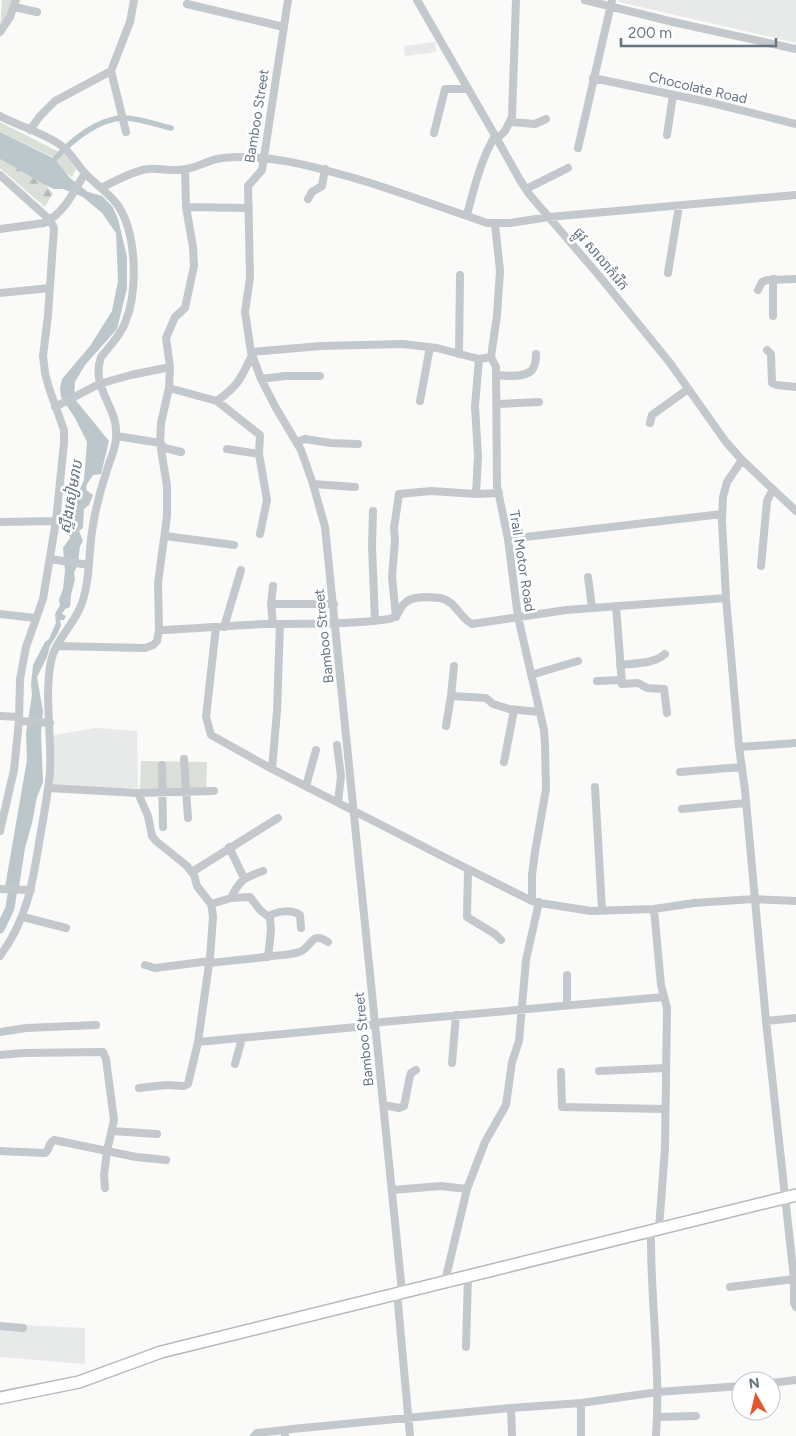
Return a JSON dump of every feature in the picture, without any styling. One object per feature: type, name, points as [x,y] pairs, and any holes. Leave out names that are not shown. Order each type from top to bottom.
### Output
[{"type":"highway","points":[[0,1398],[79,1382],[161,1352],[791,1196]]},
{"type":"street","points":[[125,129],[111,72],[130,22],[134,0]]},
{"type":"street","name":"Bamboo Street","points":[[288,0],[261,173],[248,186],[250,277],[245,312],[252,353],[261,379],[297,442],[313,484],[325,527],[392,1190],[410,1436]]},
{"type":"street","name":"ផ្លូវ សាលាកំរើក","points":[[417,0],[526,189],[670,363],[726,442],[742,460],[796,511]]},
{"type":"street","points":[[467,215],[473,191],[486,155],[496,137],[505,131],[511,122],[513,112],[516,0]]},
{"type":"street","points":[[585,0],[611,3],[673,22],[796,49]]},
{"type":"street","points":[[578,148],[611,3]]},
{"type":"street","points":[[0,32],[6,24],[15,4],[37,12]]},
{"type":"street","points":[[188,4],[284,27]]},
{"type":"street","points":[[30,130],[40,116],[55,101],[111,72]]},
{"type":"street","name":"Chocolate Road","points":[[593,78],[796,124]]},
{"type":"street","points":[[434,133],[444,91],[449,88],[468,89]]},
{"type":"street","points":[[667,135],[674,95]]},
{"type":"street","points":[[0,116],[51,139],[65,149],[85,174],[103,187],[116,202],[130,236],[134,280],[132,300],[124,324],[101,357],[98,369],[99,384],[116,422],[116,436],[92,526],[86,564],[86,585],[80,608],[57,646],[51,662],[48,723],[51,754],[48,788],[23,917],[0,956]]},
{"type":"street","points":[[511,122],[535,124],[546,119]]},
{"type":"street","points":[[103,187],[148,169],[185,170],[217,159],[264,159],[304,164],[389,188],[487,223],[495,224],[549,217],[796,195]]},
{"type":"street","points":[[526,189],[568,168]]},
{"type":"street","points":[[57,646],[148,647],[153,646],[157,641],[159,630],[158,583],[167,516],[166,486],[160,443],[161,423],[169,388],[170,367],[166,338],[176,316],[186,308],[194,266],[193,247],[186,207],[185,170]]},
{"type":"street","points":[[308,199],[312,192],[322,186],[325,170]]},
{"type":"street","points":[[0,229],[44,223],[50,220],[70,197],[85,174]]},
{"type":"street","points":[[0,175],[50,220],[54,228],[43,356],[45,373],[58,405],[64,430],[54,560],[26,647],[20,679],[21,720],[14,770],[0,829]]},
{"type":"street","points":[[668,273],[679,206]]},
{"type":"street","points":[[186,207],[248,208]]},
{"type":"street","name":"Trail Motor Road","points":[[445,1281],[467,1189],[485,1142],[506,1106],[512,1062],[519,1041],[526,960],[535,902],[532,875],[547,775],[545,738],[518,617],[508,540],[499,493],[496,452],[496,364],[491,357],[500,271],[495,224]]},
{"type":"street","points":[[459,354],[460,275]]},
{"type":"street","points":[[758,290],[762,282],[773,279],[796,279]]},
{"type":"street","points":[[773,279],[773,316]]},
{"type":"street","points":[[0,293],[50,288]]},
{"type":"street","points":[[217,401],[240,382],[252,353],[320,346],[403,344],[430,347],[478,359],[491,357]]},
{"type":"street","points":[[420,401],[430,347]]},
{"type":"street","points":[[767,350],[771,354],[772,383],[796,387]]},
{"type":"street","points":[[496,375],[518,375],[529,372],[534,366],[536,354]]},
{"type":"street","points":[[476,494],[478,456],[474,406],[478,359]]},
{"type":"street","points":[[58,405],[99,384],[170,367]]},
{"type":"street","points":[[261,379],[285,376],[320,376]]},
{"type":"street","points":[[169,388],[217,401],[260,435],[259,454],[267,500],[260,534]]},
{"type":"street","points":[[650,424],[652,415],[688,389]]},
{"type":"street","points":[[497,404],[539,402]]},
{"type":"street","points":[[116,436],[160,443],[165,448],[181,452]]},
{"type":"street","points":[[297,442],[305,439],[331,443],[358,444]]},
{"type":"street","points":[[226,448],[259,454]]},
{"type":"street","points":[[742,460],[724,488],[722,514],[726,598],[766,1021],[791,1196],[794,1303],[796,1307]]},
{"type":"street","points":[[313,484],[355,487]]},
{"type":"street","points":[[761,566],[767,501],[773,489]]},
{"type":"street","points":[[396,617],[392,577],[394,528],[398,494],[431,490],[476,494],[499,493]]},
{"type":"street","points":[[373,511],[372,546],[375,621]]},
{"type":"street","points":[[508,540],[722,514]]},
{"type":"street","points":[[0,522],[56,521]]},
{"type":"street","points":[[165,536],[234,544]]},
{"type":"street","points":[[54,560],[86,564]]},
{"type":"street","points":[[241,570],[220,627],[206,717],[212,735],[306,786],[535,902],[592,911],[654,909],[694,903],[754,899],[796,901]]},
{"type":"street","points":[[588,577],[592,607]]},
{"type":"street","points":[[272,768],[277,711],[276,624],[271,604],[273,586]]},
{"type":"street","points":[[159,630],[375,621],[396,617],[404,603],[418,598],[442,598],[452,603],[464,618],[472,624],[592,607],[726,598]]},
{"type":"street","points":[[271,604],[334,604]]},
{"type":"street","points":[[616,606],[623,684],[638,683],[646,688],[664,689],[667,713]]},
{"type":"street","points":[[0,614],[35,618]]},
{"type":"street","points":[[620,665],[647,662],[666,654]]},
{"type":"street","points":[[530,675],[578,661]]},
{"type":"street","points":[[446,726],[454,666]]},
{"type":"street","points":[[598,681],[622,680]]},
{"type":"street","points":[[451,696],[486,698],[493,704],[514,710],[539,712]]},
{"type":"street","points":[[504,762],[514,710]]},
{"type":"street","points":[[0,716],[48,723]]},
{"type":"street","points":[[739,747],[796,743]]},
{"type":"street","points":[[337,745],[341,776],[338,802]]},
{"type":"street","points":[[306,786],[316,750]]},
{"type":"street","points":[[184,759],[188,818]]},
{"type":"street","points":[[162,765],[163,826]]},
{"type":"street","points":[[680,772],[742,766]]},
{"type":"street","points":[[48,788],[138,793],[214,791]]},
{"type":"street","points":[[594,788],[602,910]]},
{"type":"street","points":[[138,793],[148,816],[152,836],[179,858],[192,872],[197,886],[211,904],[214,917],[198,1042],[188,1084],[184,1086],[166,1085],[139,1088]]},
{"type":"street","points":[[682,809],[746,803]]},
{"type":"street","points":[[192,872],[278,818]]},
{"type":"street","points":[[229,847],[244,878]]},
{"type":"street","points":[[468,869],[467,918],[495,934],[501,940]]},
{"type":"street","points":[[231,898],[237,883],[244,878],[263,871]]},
{"type":"street","points":[[0,889],[29,890]]},
{"type":"street","points":[[211,904],[231,898],[250,897],[260,910],[269,916],[271,931],[268,956]]},
{"type":"street","points":[[654,909],[662,985],[667,1008],[665,1148],[651,1261],[658,1392],[656,1436]]},
{"type":"street","points":[[269,916],[277,912],[297,912],[300,915],[300,928]]},
{"type":"street","points":[[23,917],[66,928]]},
{"type":"street","points":[[145,965],[155,968],[301,952],[318,938],[321,937],[328,942]]},
{"type":"street","points":[[567,975],[567,1005]]},
{"type":"street","points":[[198,1042],[367,1026],[382,1022],[664,997]]},
{"type":"street","points":[[452,1063],[456,1015]]},
{"type":"street","points":[[766,1021],[796,1018]]},
{"type":"street","points":[[0,1032],[26,1028],[96,1025]]},
{"type":"street","points":[[235,1064],[242,1038]]},
{"type":"street","points":[[0,1056],[23,1053],[103,1052],[106,1059],[114,1114],[104,1175],[105,1188]]},
{"type":"street","points":[[600,1071],[666,1068]]},
{"type":"street","points":[[384,1105],[399,1108],[404,1106],[409,1079],[416,1070]]},
{"type":"street","points":[[561,1072],[562,1107],[665,1109]]},
{"type":"street","points":[[112,1131],[157,1134]]},
{"type":"street","points":[[0,1151],[45,1153],[50,1143],[54,1140],[136,1158],[166,1160]]},
{"type":"street","points":[[392,1190],[442,1186],[467,1189]]},
{"type":"street","points":[[466,1347],[468,1276]]},
{"type":"street","points":[[730,1287],[794,1278]]},
{"type":"street","points":[[0,1326],[23,1328]]},
{"type":"street","points":[[781,1382],[796,1380]]},
{"type":"street","points":[[254,1436],[257,1433],[285,1433],[317,1426],[581,1403],[658,1392],[731,1387]]},
{"type":"street","points":[[581,1403],[581,1436]]},
{"type":"street","points":[[511,1408],[512,1436]]},
{"type":"street","points":[[657,1417],[696,1416]]},
{"type":"street","points":[[317,1426],[318,1436]]},
{"type":"shaded area","points":[[619,0],[796,0],[796,43],[619,2]]},
{"type":"shaded area","points":[[435,42],[436,52],[405,56],[404,46]]},
{"type":"shaded area","name":"ស្ទឹងសៀមរាប","points":[[0,132],[55,159],[70,178],[88,192],[102,196],[112,206],[118,219],[127,257],[127,288],[117,329],[85,365],[75,382],[74,398],[109,441],[101,474],[93,475],[87,484],[86,490],[93,495],[89,505],[84,509],[83,528],[79,531],[83,541],[80,546],[78,563],[74,573],[75,579],[70,607],[65,609],[62,614],[66,616],[64,620],[60,620],[61,625],[58,633],[50,646],[37,677],[43,711],[41,733],[43,782],[37,797],[25,848],[19,887],[5,887],[27,760],[26,733],[32,695],[33,665],[45,642],[49,639],[56,623],[55,614],[60,605],[59,600],[63,589],[65,571],[63,548],[70,538],[69,528],[74,517],[77,495],[84,480],[87,442],[75,418],[61,397],[60,388],[62,379],[90,346],[112,311],[118,281],[116,233],[102,213],[83,197],[63,189],[54,189],[45,185],[0,159]]},
{"type":"shaded area","points":[[96,728],[137,731],[138,788],[50,788],[50,736]]},
{"type":"shaded area","points":[[0,1324],[85,1328],[85,1364],[0,1357]]},
{"type":"green space","points":[[2,0],[13,0],[5,22],[0,29]]},
{"type":"green space","points":[[0,122],[67,156],[76,169],[72,177],[65,172],[55,158],[0,132]]},
{"type":"green space","points":[[0,159],[45,185],[53,193],[45,207],[0,168]]},
{"type":"green space","points":[[141,761],[207,762],[206,794],[140,794]]},
{"type":"waterway","points":[[55,159],[86,131],[115,119],[136,119],[171,128]]},
{"type":"waterway","name":"ស្ទឹងសៀមរាប","points":[[0,929],[10,908],[14,882]]}]
